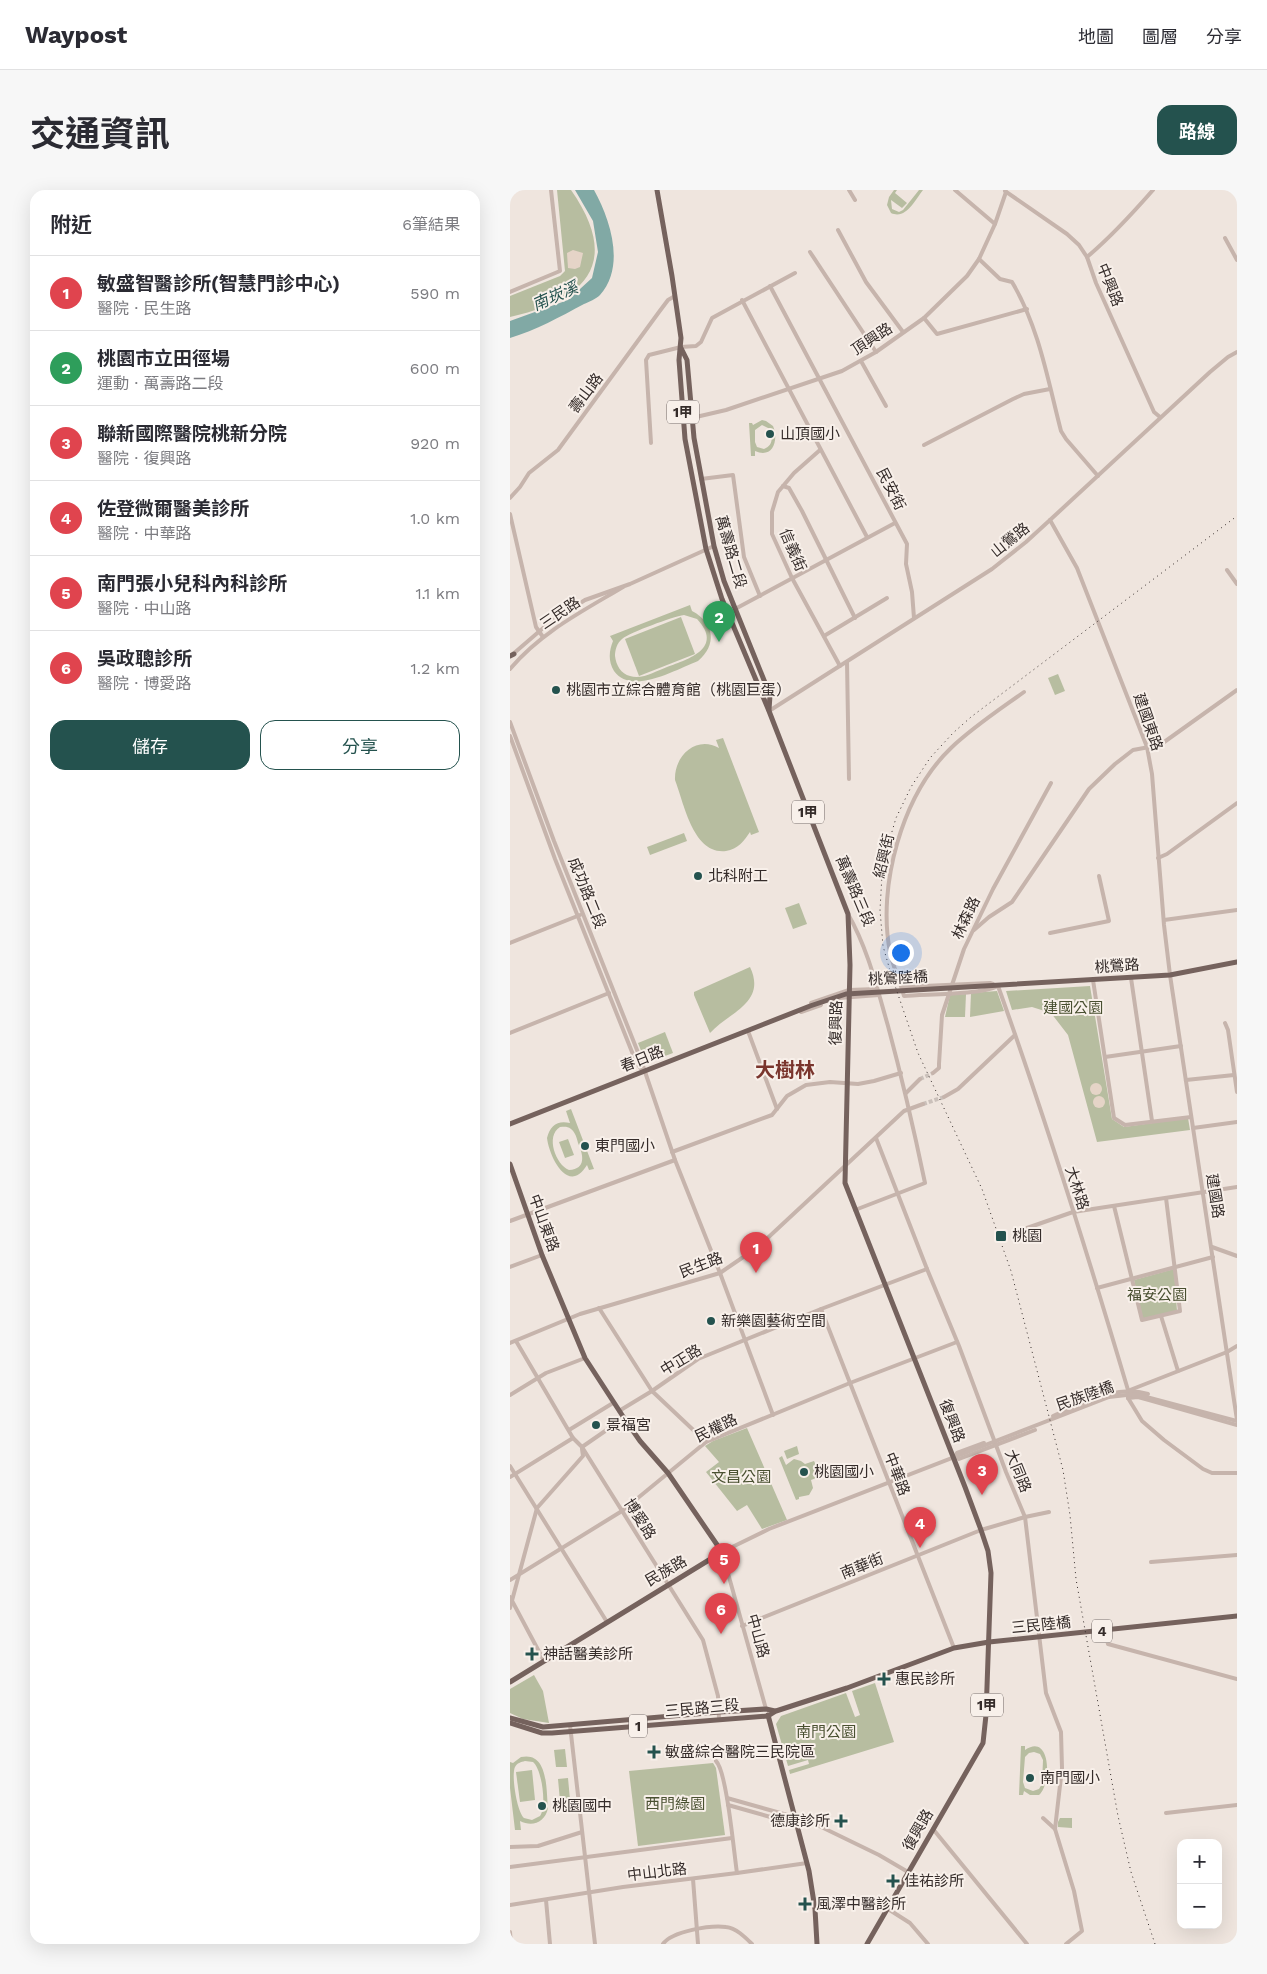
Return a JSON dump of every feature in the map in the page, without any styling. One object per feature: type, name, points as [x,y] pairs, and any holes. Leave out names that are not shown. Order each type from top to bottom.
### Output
[{"type":"main road","name":"萬壽路二段","points":[[657,190],[676,296],[681,347],[683,420],[706,549],[722,599],[769,711]]},
{"type":"main road","name":"萬壽路二段","points":[[681,347],[687,360],[700,479],[714,546],[724,581],[770,695],[769,711]]},
{"type":"main road","name":"萬壽路三段","points":[[769,711],[848,914]]},
{"type":"main road","name":"復興路","points":[[848,914],[850,965],[845,1184],[954,1457],[988,1551],[991,1573],[983,1743],[867,1944]]},
{"type":"main road","name":"桃鶯路","points":[[990,986],[1170,975],[1237,962]]},
{"type":"main road","name":"桃鶯陸橋","points":[[810,1006],[853,993],[990,986]]},
{"type":"main road","name":"春日路","points":[[510,1124],[810,1006]]},
{"type":"main road","name":"中山東路","points":[[510,1164],[556,1290]]},
{"type":"main road","name":"中山路","points":[[556,1290],[585,1358],[613,1403],[640,1441],[668,1474],[722,1552]]},
{"type":"main road","name":"民族路","points":[[510,1682],[722,1552]]},
{"type":"main road","name":"三民陸橋","points":[[989,1642],[1237,1616]]},
{"type":"main road","name":"三民路三段","points":[[570,1728],[768,1716],[776,1711],[847,1688],[954,1648],[989,1642]]},
{"type":"main road","name":"中山路","points":[[766,1709],[807,1863],[815,1909],[817,1944]]},
{"type":"main road","name":"三民路三段","points":[[511,1722],[542,1733],[570,1728],[719,1712],[766,1709],[776,1711]]},
{"type":"street","points":[[849,190],[855,200]]},
{"type":"street","points":[[955,190],[995,224]]},
{"type":"street","points":[[1087,257],[1133,214],[1153,190]]},
{"type":"street","points":[[510,292],[560,271],[552,191]]},
{"type":"street","name":"頂興路","points":[[683,420],[726,410],[842,371],[876,352],[924,318],[967,276],[979,259],[995,224],[1005,191]]},
{"type":"street","name":"中興路","points":[[1005,191],[1067,234],[1079,245],[1087,257],[1096,283],[1154,412],[1160,417]]},
{"type":"street","points":[[838,230],[866,282],[903,332]]},
{"type":"street","points":[[1224,238],[1237,260]]},
{"type":"street","points":[[810,252],[876,352]]},
{"type":"street","points":[[979,259],[1000,278],[1012,282],[1027,309],[1061,431],[1098,476]]},
{"type":"street","points":[[651,443],[646,360],[649,355],[681,347],[696,346],[702,342],[712,318],[742,300],[795,273]]},
{"type":"street","name":"民安街","points":[[770,286],[907,544],[906,564],[912,592],[914,618]]},
{"type":"street","name":"壽山路","points":[[510,498],[529,473],[558,450],[668,300],[676,296]]},
{"type":"street","points":[[742,300],[866,538]]},
{"type":"street","points":[[924,318],[937,334],[1027,309]]},
{"type":"street","name":"山鶯路","points":[[769,711],[992,569],[1026,542],[1210,372],[1237,352]]},
{"type":"street","points":[[861,360],[886,406]]},
{"type":"street","points":[[924,445],[1024,394],[1050,389]]},
{"type":"street","name":"信義街","points":[[820,450],[782,486],[774,502],[771,525],[772,534],[792,578],[840,666]]},
{"type":"street","points":[[700,479],[733,474],[744,558],[760,596]]},
{"type":"street","points":[[782,486],[789,488],[855,618]]},
{"type":"street","points":[[510,514],[538,631],[543,637]]},
{"type":"street","name":"建國東路","points":[[1050,520],[1077,568],[1147,747],[1152,774],[1158,858],[1170,975]]},
{"type":"street","points":[[735,609],[895,523]]},
{"type":"street","name":"三民路","points":[[510,669],[543,637],[582,611],[630,584],[714,546]]},
{"type":"street","points":[[1227,570],[1237,584]]},
{"type":"street","name":"三民路","points":[[511,656],[538,631],[585,600],[630,584]]},
{"type":"street","points":[[824,636],[887,598]]},
{"type":"street","points":[[846,662],[849,779]]},
{"type":"street","points":[[974,930],[989,917],[1012,902],[1089,789],[1115,764],[1134,750],[1160,746],[1237,690]]},
{"type":"street","name":"紹興街","points":[[904,996],[888,942],[888,890],[892,861],[902,827],[918,793],[932,771],[950,749],[1024,692]]},
{"type":"street","name":"成功路二段","points":[[510,722],[511,729],[583,913],[636,1062],[643,1072],[773,1415]]},
{"type":"street","name":"成功路二段","points":[[510,736],[512,750],[566,887],[611,992]]},
{"type":"street","points":[[512,750],[520,748]]},
{"type":"street","name":"林森路","points":[[934,1073],[940,1064],[941,1022],[964,949],[993,889],[1051,783]]},
{"type":"street","points":[[1158,858],[1168,854],[1237,803]]},
{"type":"street","points":[[558,865],[563,863]]},
{"type":"street","points":[[1050,932],[1109,921],[1099,876]]},
{"type":"street","points":[[566,887],[572,885]]},
{"type":"street","points":[[1164,920],[1237,910]]},
{"type":"street","points":[[510,943],[583,913]]},
{"type":"street","name":"萬壽路三段","points":[[848,914],[862,939],[880,995],[906,1094]]},
{"type":"street","name":"建國路","points":[[1170,975],[1237,1420]]},
{"type":"street","points":[[1131,978],[1152,1121]]},
{"type":"street","points":[[1093,980],[1114,1118],[1125,1125],[1191,1117]]},
{"type":"street","name":"桃鶯路","points":[[902,987],[990,983],[998,986]]},
{"type":"street","points":[[942,986],[942,994]]},
{"type":"street","name":"桃鶯路","points":[[904,996],[992,989],[998,986]]},
{"type":"street","name":"大林路","points":[[998,986],[1016,1035],[1097,1288],[1128,1390],[1128,1398]]},
{"type":"street","name":"春日路","points":[[783,1018],[849,994],[877,989]]},
{"type":"street","points":[[510,1033],[611,992]]},
{"type":"street","name":"春日路","points":[[849,994],[880,995]]},
{"type":"street","points":[[1225,1023],[1228,1030],[1237,1092]]},
{"type":"street","points":[[748,1031],[777,1109]]},
{"type":"street","points":[[944,1097],[958,1089],[1016,1035]]},
{"type":"street","points":[[1105,1057],[1181,1046]]},
{"type":"street","points":[[672,1152],[772,1115],[787,1096],[806,1085],[830,1082],[874,1081],[901,1073]]},
{"type":"street","points":[[1186,1080],[1234,1075]]},
{"type":"street","points":[[855,1210],[925,1183],[906,1094],[920,1079]]},
{"type":"street","points":[[909,1108],[923,1104]]},
{"type":"street","name":"民生路","points":[[510,1343],[567,1319],[600,1308],[720,1273],[758,1247],[909,1108]]},
{"type":"street","points":[[1193,1128],[1237,1122]]},
{"type":"street","name":"大同路","points":[[876,1138],[1025,1517],[1046,1693],[1061,1732],[1062,1768],[1058,1818],[1055,1829]]},
{"type":"street","points":[[510,1221],[675,1160]]},
{"type":"street","points":[[1027,1228],[1073,1212],[1237,1187]]},
{"type":"street","points":[[1114,1206],[1142,1320],[1180,1311],[1166,1198]]},
{"type":"street","points":[[1212,1247],[1237,1256]]},
{"type":"street","points":[[510,1267],[542,1255]]},
{"type":"street","points":[[1097,1288],[1213,1256]]},
{"type":"street","name":"中正路","points":[[619,1411],[698,1359],[746,1341],[821,1308],[927,1269]]},
{"type":"street","points":[[600,1308],[652,1391],[706,1442]]},
{"type":"street","name":"中華路","points":[[821,1308],[954,1648]]},
{"type":"street","points":[[1162,1316],[1178,1371]]},
{"type":"street","name":"博愛路","points":[[516,1341],[536,1378],[573,1438],[582,1447],[703,1640],[718,1696],[719,1720]]},
{"type":"street","name":"民權路","points":[[510,1580],[622,1511],[706,1442],[850,1383],[957,1342]]},
{"type":"street","points":[[1053,1416],[1111,1393],[1128,1390],[1178,1371],[1227,1352],[1237,1346]]},
{"type":"street","points":[[510,1394],[536,1378],[585,1358]]},
{"type":"street","points":[[1128,1390],[1142,1392],[1237,1420]]},
{"type":"street","name":"民族陸橋","points":[[966,1453],[1109,1397],[1122,1395],[1134,1394],[1154,1398],[1237,1420]]},
{"type":"street","points":[[1237,1425],[1138,1397],[1128,1398],[1142,1421],[1203,1469],[1212,1473],[1237,1473]]},
{"type":"street","points":[[569,1430],[613,1403]]},
{"type":"street","points":[[510,1608],[511,1598],[537,1508],[583,1456],[582,1447],[624,1418]]},
{"type":"street","name":"民族路","points":[[954,1457],[959,1459],[1032,1425]]},
{"type":"street","name":"民族路","points":[[994,1442],[1036,1430]]},
{"type":"street","points":[[510,1478],[573,1438]]},
{"type":"street","name":"民族路","points":[[722,1552],[769,1529],[966,1453]]},
{"type":"street","points":[[510,1466],[607,1622]]},
{"type":"street","name":"南華街","points":[[742,1626],[981,1530],[1049,1512]]},
{"type":"street","name":"中山路","points":[[722,1552],[766,1709]]},
{"type":"street","points":[[1151,1562],[1237,1555]]},
{"type":"street","points":[[511,1598],[544,1661]]},
{"type":"street","points":[[1106,1635],[1108,1644],[1237,1679]]},
{"type":"street","points":[[570,1728],[595,1944]]},
{"type":"street","points":[[716,1761],[721,1768],[727,1798],[737,1873]]},
{"type":"street","points":[[727,1798],[809,1822],[879,1855],[908,1872]]},
{"type":"street","points":[[728,1804],[788,1822],[796,1818]]},
{"type":"street","points":[[1166,1813],[1237,1805]]},
{"type":"street","points":[[1043,1818],[1055,1829],[1074,1891],[1082,1931],[1066,1944]]},
{"type":"street","points":[[933,1829],[1027,1944]]},
{"type":"street","points":[[510,1847],[538,1846],[582,1832]]},
{"type":"street","points":[[510,1867],[732,1838]]},
{"type":"street","name":"中山北路","points":[[510,1906],[623,1887],[807,1863]]},
{"type":"street","points":[[693,1878],[698,1944]]},
{"type":"street","points":[[546,1900],[550,1944]]},
{"type":"street","points":[[888,1909],[910,1923],[928,1944]]},
{"type":"street","points":[[663,1944],[666,1940],[677,1934],[726,1926],[734,1929],[752,1944]]},
{"type":"street","points":[[510,1932],[511,1944]]},
{"type":"green space","points":[[557,190],[571,190],[586,216],[594,238],[594,258],[588,274],[576,289],[559,300],[537,310],[510,317],[510,296],[560,276],[565,271]]},
{"type":"green space","points":[[894,190],[897,190],[895,193],[907,203],[902,208],[891,200],[892,209],[899,212],[903,210],[919,190],[923,190],[910,208],[901,214],[896,214],[891,213],[887,205],[889,197]]},
{"type":"green space","points":[[762,420],[773,426],[775,442],[770,450],[761,453],[755,451],[755,456],[751,456],[749,423],[753,425]],"holes":[[[762,425],[770,429],[772,438],[769,446],[764,449],[757,447],[755,430]]]},
{"type":"green space","points":[[690,605],[692,611],[700,616],[709,628],[711,641],[704,655],[698,661],[654,678],[643,681],[631,681],[622,678],[612,667],[610,656],[613,641],[610,636]],"holes":[[[684,615],[697,619],[704,629],[707,638],[705,645],[693,656],[639,677],[627,675],[616,663],[616,649],[622,639],[627,636],[678,616]]]},
{"type":"green space","points":[[681,617],[695,654],[639,676],[625,639]]},
{"type":"green space","points":[[1058,674],[1065,691],[1055,695],[1048,678]]},
{"type":"green space","points":[[723,738],[759,832],[751,835],[750,832],[737,846],[726,851],[715,850],[705,845],[698,836],[686,814],[675,780],[678,763],[688,750],[702,744],[719,748],[716,740]]},
{"type":"green space","points":[[684,833],[687,841],[650,855],[647,847]]},
{"type":"green space","points":[[799,903],[807,924],[793,929],[785,908]]},
{"type":"green space","points":[[750,967],[754,979],[754,990],[750,998],[710,1033],[694,992]]},
{"type":"green space","name":"建國公園","points":[[1090,986],[1112,1119],[1124,1127],[1188,1118],[1190,1130],[1097,1142],[1068,1035],[1051,1013],[1032,1007],[1012,1010],[1006,991]]},
{"type":"green space","points":[[997,991],[1004,1011],[970,1017],[971,993]]},
{"type":"green space","points":[[966,994],[965,1017],[945,1017],[950,995]]},
{"type":"green space","points":[[665,1032],[673,1053],[646,1063],[638,1043]]},
{"type":"green space","points":[[571,1109],[594,1169],[589,1170],[587,1165],[580,1173],[573,1176],[567,1175],[556,1163],[551,1154],[547,1138],[555,1124],[562,1122],[570,1123],[566,1111]],"holes":[[[560,1127],[568,1127],[574,1132],[576,1137],[582,1160],[579,1167],[575,1169],[569,1170],[564,1167],[556,1157],[553,1137]]]},
{"type":"green space","points":[[568,1139],[574,1155],[565,1158],[559,1142]]},
{"type":"green space","name":"福安公園","points":[[1174,1269],[1177,1311],[1143,1319],[1134,1280]]},
{"type":"green space","name":"文昌公園","points":[[747,1428],[787,1520],[762,1529],[747,1505],[737,1511],[706,1472],[719,1462],[705,1446]]},
{"type":"green space","points":[[797,1446],[799,1454],[787,1459],[784,1451]]},
{"type":"green space","points":[[782,1456],[786,1465],[794,1459],[805,1464],[814,1461],[821,1476],[811,1480],[813,1488],[809,1495],[799,1497],[796,1500],[779,1458]]},
{"type":"green space","points":[[534,1675],[543,1691],[549,1723],[523,1719],[510,1713],[510,1689]]},
{"type":"green space","name":"南門公園","points":[[875,1683],[894,1742],[790,1774],[789,1770],[809,1764],[808,1760],[788,1766],[776,1724],[781,1716],[846,1693],[855,1717],[860,1715],[852,1691]]},
{"type":"green space","points":[[1021,1746],[1025,1746],[1025,1750],[1034,1746],[1040,1748],[1047,1762],[1046,1781],[1043,1789],[1039,1795],[1030,1795],[1024,1791],[1023,1795],[1019,1795]],"holes":[[[1029,1753],[1040,1754],[1043,1760],[1042,1784],[1039,1789],[1033,1791],[1025,1788],[1023,1782],[1025,1757]]]},
{"type":"green space","points":[[565,1749],[567,1767],[556,1767],[554,1750]]},
{"type":"green space","points":[[521,1757],[530,1757],[537,1760],[541,1766],[546,1783],[548,1808],[544,1817],[537,1822],[529,1824],[520,1821],[521,1830],[515,1830],[510,1788],[510,1762],[513,1763]],"holes":[[[521,1762],[533,1762],[539,1772],[543,1788],[543,1805],[540,1816],[532,1820],[524,1818],[519,1809],[514,1785],[514,1771],[515,1767]]]},
{"type":"green space","name":"西門綠園","points":[[713,1763],[716,1768],[725,1835],[638,1846],[629,1771]]},
{"type":"green space","points":[[532,1770],[535,1800],[520,1802],[516,1772]]},
{"type":"green space","points":[[568,1778],[570,1800],[560,1801],[558,1779]]},
{"type":"green space","points":[[1060,1818],[1072,1818],[1072,1828],[1058,1827]]},
{"type":"shaded area","points":[[573,250],[583,253],[580,267],[575,269],[568,268],[567,253]]},
{"type":"shaded area","points":[[1094,1083],[1098,1083],[1102,1089],[1098,1095],[1094,1095],[1090,1091],[1090,1087]]},
{"type":"shaded area","points":[[1099,1096],[1105,1102],[1099,1108],[1093,1102]]},
{"type":"water","points":[[575,190],[594,190],[610,228],[614,257],[608,283],[600,295],[594,299],[539,327],[510,338],[510,321],[568,300],[592,278],[598,252],[593,221]]},
{"type":"tunnel","points":[[920,1079],[933,1073]]},
{"type":"tunnel","points":[[923,1104],[944,1097]]},
{"type":"tunnel","points":[[1104,1626],[1106,1635]]},
{"type":"railway","points":[[1155,1944],[1131,1872],[1118,1816],[1076,1579],[1070,1515],[1063,1470],[1011,1271],[982,1189],[918,1053],[891,974],[883,946],[880,910],[882,875],[886,852],[896,818],[911,787],[930,758],[953,733],[971,717],[1237,516]]},
{"type":"place","name":"山頂國小","points":[[770,434]]},
{"type":"place","name":"桃園市立田徑場","points":[[719,642]]},
{"type":"place","name":"桃園市立綜合體育館（桃園巨蛋）","points":[[556,690]]},
{"type":"place","name":"北科附工","points":[[698,876]]},
{"type":"place","name":"東門國小","points":[[585,1146]]},
{"type":"place","name":"桃園","points":[[1001,1236]]},
{"type":"place","name":"敏盛智醫診所(智慧門診中心)","points":[[756,1273]]},
{"type":"place","name":"新樂園藝術空間","points":[[711,1321]]},
{"type":"place","name":"景福宮","points":[[596,1425]]},
{"type":"place","name":"桃園國小","points":[[804,1472]]},
{"type":"place","name":"聯新國際醫院桃新分院","points":[[982,1495]]},
{"type":"place","name":"佐登微爾醫美診所","points":[[920,1548]]},
{"type":"place","name":"南門張小兒科內科診所","points":[[724,1584]]},
{"type":"place","name":"吳政聰診所","points":[[721,1634]]},
{"type":"place","name":"神話醫美診所","points":[[532,1654]]},
{"type":"place","name":"惠民診所","points":[[884,1679]]},
{"type":"place","name":"敏盛綜合醫院三民院區","points":[[654,1752]]},
{"type":"place","name":"南門國小","points":[[1030,1778]]},
{"type":"place","name":"桃園國中","points":[[542,1806]]},
{"type":"place","name":"德康診所","points":[[841,1821]]},
{"type":"place","name":"佳祐診所","points":[[893,1881]]},
{"type":"place","name":"風澤中醫診所","points":[[805,1904]]},
{"type":"district","name":"大樹林","points":[[785,1070]]},
{"type":"water label","name":"南崁溪","points":[[555,296]]}]
